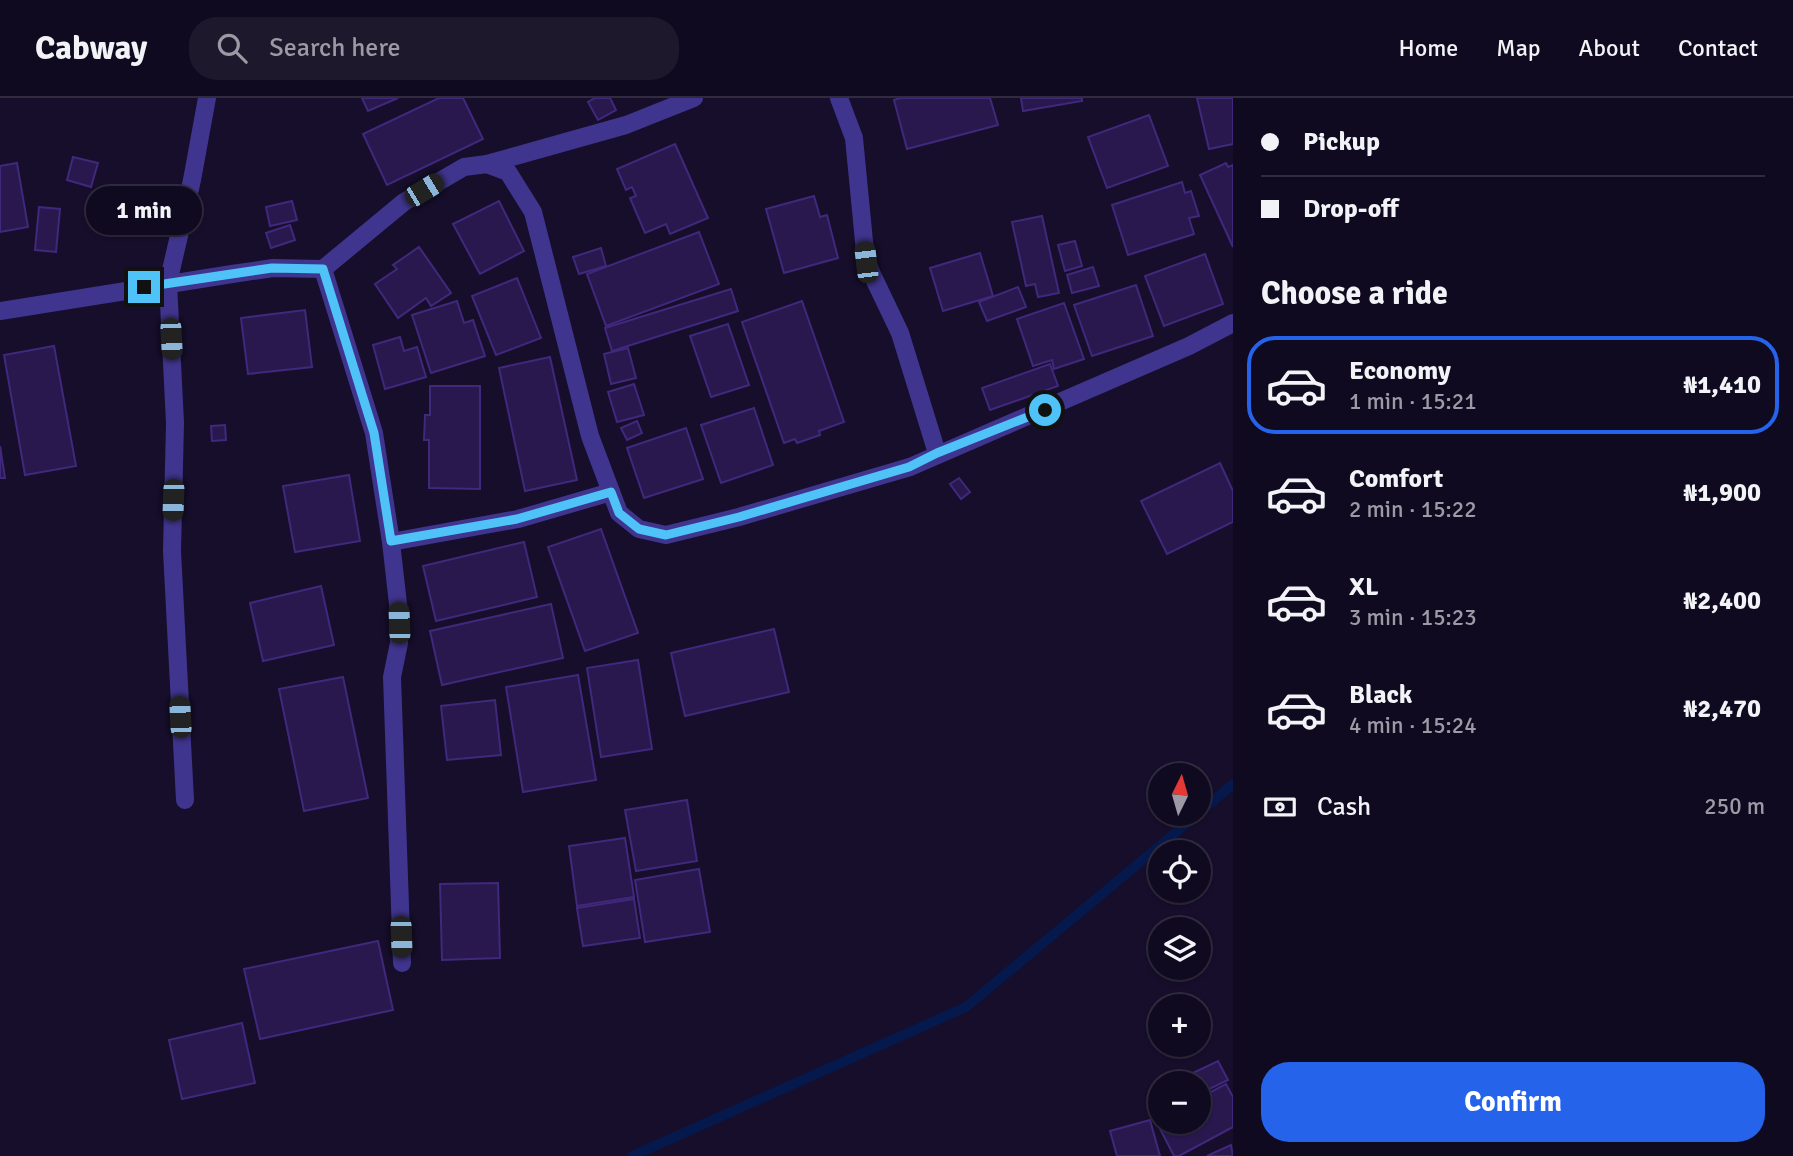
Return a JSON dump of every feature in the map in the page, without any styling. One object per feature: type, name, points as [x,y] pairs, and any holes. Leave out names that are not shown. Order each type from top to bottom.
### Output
[{"type":"street","points":[[185,800],[172,551],[175,423],[169,284],[207,98]]},
{"type":"street","points":[[0,311],[272,268],[323,269],[404,202],[464,167],[487,164],[626,125],[694,98]]},
{"type":"street","points":[[839,98],[854,138],[866,262],[900,333],[937,453]]},
{"type":"street","points":[[487,164],[508,172],[533,212],[590,436],[619,513],[639,529],[666,535],[739,517],[909,467],[1057,405],[1189,346],[1233,323]]},
{"type":"street","points":[[323,269],[374,433],[391,541],[399,617],[399,643],[393,677],[402,963]]},
{"type":"street","points":[[391,541],[517,519],[611,492]]},
{"type":"building","points":[[362,98],[398,98],[368,111]]},
{"type":"building","points":[[439,98],[463,98],[483,139],[387,185],[363,134]]},
{"type":"building","points":[[595,98],[610,98],[616,110],[598,120],[588,102]]},
{"type":"building","points":[[990,98],[998,125],[907,149],[894,100]]},
{"type":"building","points":[[1021,98],[1082,98],[1082,101],[1023,111]]},
{"type":"building","points":[[1197,98],[1233,98],[1233,144],[1209,149]]},
{"type":"building","points":[[1149,115],[1168,166],[1107,188],[1088,137]]},
{"type":"building","points":[[675,144],[708,218],[670,234],[666,224],[645,233],[630,198],[636,196],[632,187],[626,190],[617,169]]},
{"type":"building","points":[[73,157],[98,163],[91,187],[67,180]]},
{"type":"building","points":[[17,163],[28,227],[0,232],[0,166]]},
{"type":"building","points":[[1226,163],[1228,167],[1233,165],[1233,247],[1200,175]]},
{"type":"building","points":[[1182,182],[1185,193],[1191,191],[1199,216],[1189,218],[1194,234],[1128,255],[1112,205]]},
{"type":"building","points":[[814,196],[820,217],[827,215],[838,258],[784,273],[766,209]]},
{"type":"building","points":[[292,201],[297,220],[270,226],[266,207]]},
{"type":"building","points":[[499,201],[524,251],[480,274],[453,224]]},
{"type":"building","points":[[39,207],[60,209],[56,252],[35,250]]},
{"type":"building","points":[[1042,216],[1059,293],[1038,297],[1035,284],[1026,286],[1012,222]]},
{"type":"building","points":[[290,225],[295,240],[271,248],[266,233]]},
{"type":"building","points":[[699,232],[719,284],[606,326],[587,274]]},
{"type":"building","points":[[1075,241],[1082,266],[1065,271],[1058,245]]},
{"type":"building","points":[[419,247],[451,293],[431,306],[426,298],[398,318],[375,284],[397,269],[393,265]]},
{"type":"building","points":[[601,248],[606,266],[579,274],[573,257]]},
{"type":"building","points":[[980,253],[993,296],[943,311],[930,268]]},
{"type":"building","points":[[1205,254],[1223,304],[1164,326],[1145,276]]},
{"type":"building","points":[[1093,267],[1099,286],[1072,293],[1067,275]]},
{"type":"building","points":[[517,278],[541,338],[496,355],[472,296]]},
{"type":"building","points":[[1136,285],[1153,336],[1092,356],[1074,305]]},
{"type":"building","points":[[1018,287],[1026,307],[987,321],[979,302]]},
{"type":"building","points":[[731,289],[738,311],[612,351],[605,328]]},
{"type":"building","points":[[457,301],[464,323],[473,320],[485,356],[431,373],[412,315]]},
{"type":"building","points":[[802,301],[844,422],[819,431],[820,435],[797,443],[795,439],[784,443],[742,322]]},
{"type":"building","points":[[1064,303],[1084,359],[1054,369],[1052,360],[1033,366],[1017,319]]},
{"type":"building","points":[[305,310],[312,367],[248,374],[241,318]]},
{"type":"building","points":[[728,324],[749,385],[711,397],[690,336]]},
{"type":"building","points":[[400,337],[404,351],[417,347],[426,377],[385,389],[373,345]]},
{"type":"building","points":[[54,346],[76,466],[25,475],[4,355]]},
{"type":"building","points":[[628,348],[636,378],[611,384],[604,354]]},
{"type":"building","points":[[550,357],[577,480],[525,491],[499,368]]},
{"type":"building","points":[[1050,364],[1058,386],[990,410],[982,388]]},
{"type":"building","points":[[634,384],[644,415],[617,422],[608,392]]},
{"type":"building","points":[[430,386],[480,386],[480,489],[429,488],[429,440],[424,440],[425,415],[430,415]]},
{"type":"building","points":[[754,408],[773,465],[721,483],[701,425]]},
{"type":"building","points":[[637,421],[642,433],[627,440],[621,428]]},
{"type":"building","points":[[225,425],[226,440],[212,441],[211,426]]},
{"type":"building","points":[[686,428],[703,479],[644,498],[627,448]]},
{"type":"building","points":[[0,446],[5,478],[0,478]]},
{"type":"building","points":[[1220,463],[1233,491],[1233,522],[1167,554],[1141,501]]},
{"type":"building","points":[[349,475],[360,541],[295,552],[283,486]]},
{"type":"building","points":[[959,478],[970,492],[961,499],[950,484]]},
{"type":"building","points":[[601,529],[638,633],[585,651],[548,547]]},
{"type":"building","points":[[524,542],[537,597],[436,621],[423,566]]},
{"type":"building","points":[[321,586],[334,645],[263,661],[250,603]]},
{"type":"building","points":[[551,604],[563,658],[442,685],[430,631]]},
{"type":"building","points":[[774,629],[789,692],[685,716],[671,653]]},
{"type":"building","points":[[638,660],[652,749],[601,757],[587,668]]},
{"type":"building","points":[[578,675],[596,780],[523,792],[506,687]]},
{"type":"building","points":[[343,677],[368,798],[304,811],[279,689]]},
{"type":"building","points":[[495,700],[501,755],[447,760],[441,706]]},
{"type":"building","points":[[687,800],[697,861],[636,871],[625,810]]},
{"type":"building","points":[[625,838],[634,897],[577,906],[569,846]]},
{"type":"building","points":[[699,869],[710,932],[645,942],[635,880]]},
{"type":"building","points":[[498,883],[500,958],[442,960],[440,884]]},
{"type":"building","points":[[634,899],[640,938],[583,946],[577,908]]},
{"type":"building","points":[[378,941],[393,1010],[260,1039],[244,969]]},
{"type":"building","points":[[242,1023],[255,1083],[182,1099],[169,1040]]},
{"type":"building","points":[[1218,1061],[1228,1080],[1211,1088],[1211,1071],[1197,1071]]},
{"type":"building","points":[[1226,1084],[1233,1097],[1233,1127],[1179,1156],[1174,1156],[1163,1134],[1211,1134],[1211,1092]]},
{"type":"building","points":[[1148,1121],[1148,1134],[1154,1134],[1160,1156],[1117,1156],[1110,1131]]},
{"type":"building","points":[[1231,1145],[1233,1156],[1207,1156]]},
{"type":"waterway","points":[[1211,803],[1233,784]]},
{"type":"waterway","points":[[632,1156],[966,1007],[1184,826]]},
{"type":"route","points":[[144,287],[272,268],[323,269],[374,433],[391,541],[517,519],[611,492],[619,513],[639,529],[666,535],[739,517],[909,467],[1045,410]]}]
